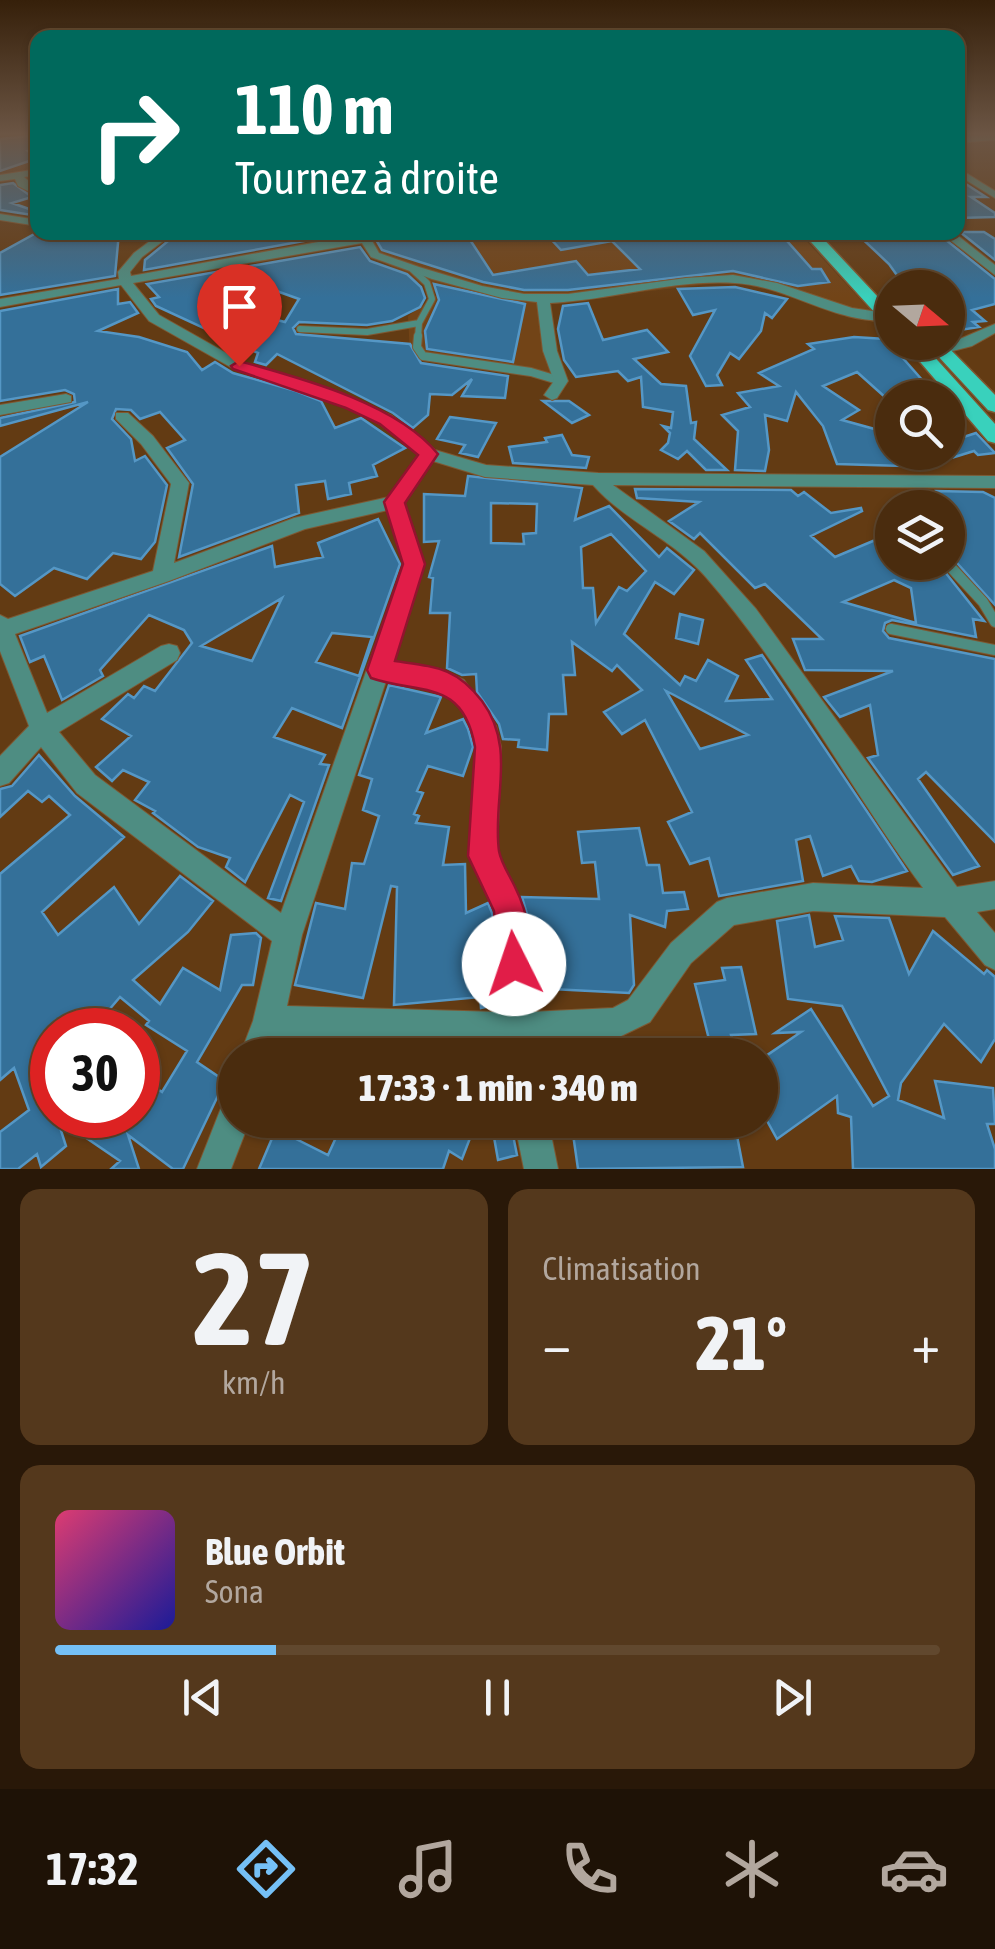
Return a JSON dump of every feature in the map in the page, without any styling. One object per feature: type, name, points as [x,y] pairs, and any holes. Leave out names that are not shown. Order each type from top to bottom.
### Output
[{"type":"main road","points":[[817,240],[875,297]]},
{"type":"main road","points":[[832,240],[875,293]]},
{"type":"main road","points":[[928,360],[995,436]]},
{"type":"main road","points":[[951,360],[995,406]]},
{"type":"street","points":[[0,218],[30,222]]},
{"type":"street","points":[[155,240],[124,272],[125,282],[154,318],[239,366],[352,404],[386,420],[429,454],[485,471],[598,479],[995,482]]},
{"type":"street","points":[[0,303],[346,240]]},
{"type":"street","points":[[368,240],[374,255],[483,291],[542,299],[732,279],[778,286],[875,316]]},
{"type":"street","points":[[956,240],[995,272]]},
{"type":"street","points":[[542,299],[550,351],[561,381],[552,395]]},
{"type":"street","points":[[965,344],[995,328]]},
{"type":"street","points":[[0,410],[66,398]]},
{"type":"street","points":[[122,416],[180,483],[162,576]]},
{"type":"street","points":[[288,935],[86,784],[42,729],[2,626],[162,576],[302,522],[394,502],[429,454]]},
{"type":"street","points":[[598,479],[614,499],[672,536],[708,566],[759,630],[948,903],[995,955]]},
{"type":"street","points":[[262,1038],[288,935],[414,564],[394,502]]},
{"type":"street","points":[[0,774],[42,729],[169,653]]},
{"type":"street","points":[[380,670],[439,679],[456,687],[484,726],[488,747],[484,856],[510,910],[514,932],[516,1038]]},
{"type":"street","points":[[537,1038],[616,1023],[640,1010],[681,954],[726,912],[814,897],[948,903],[995,895]]},
{"type":"street","points":[[268,1022],[466,1038]]},
{"type":"street","points":[[214,1169],[226,1138]]},
{"type":"street","points":[[534,1138],[540,1169]]},
{"type":"lane","points":[[412,269],[426,283],[432,298],[419,323],[417,347],[423,356],[561,381]]},
{"type":"lane","points":[[300,329],[367,332],[419,323]]},
{"type":"lane","points":[[963,580],[995,622]]},
{"type":"lane","points":[[891,629],[995,650]]},
{"type":"shaded area","points":[[358,240],[805,240],[875,315],[875,323],[781,290],[735,281],[548,303],[552,375],[410,356],[408,316],[438,294],[366,252]]},
{"type":"building","points":[[0,189],[21,189],[30,196],[12,203],[30,209],[30,215],[0,210]]},
{"type":"building","points":[[965,189],[986,197],[971,197],[995,213],[995,217],[965,218]]},
{"type":"building","points":[[965,232],[984,232],[995,239],[995,260]]},
{"type":"building","points":[[30,236],[30,240],[118,240],[115,276],[0,295],[0,253]]},
{"type":"building","points":[[169,240],[309,240],[144,270],[145,260]]},
{"type":"building","points":[[376,240],[470,240],[493,275],[576,261],[588,275],[640,269],[612,241],[561,250],[552,240],[786,240],[812,269],[821,269],[829,282],[798,286],[733,271],[568,290],[524,290],[483,282],[382,250]]},
{"type":"building","points":[[864,240],[946,240],[995,279],[995,304],[972,310],[985,321],[973,322],[979,327],[965,329],[965,270],[893,270]]},
{"type":"building","points":[[360,247],[370,261],[407,274],[421,287],[425,298],[420,307],[392,321],[367,325],[299,322],[293,328],[296,334],[410,344],[421,363],[508,376],[505,398],[462,396],[472,379],[452,395],[430,394],[428,415],[413,428],[393,413],[277,354],[266,365],[255,362],[258,353],[156,306],[151,299],[159,297],[147,284]],"holes":[[[268,288],[299,299],[285,322],[228,308]]]},
{"type":"building","points":[[434,284],[525,304],[513,362],[427,349],[425,331],[439,300]]},
{"type":"building","points":[[735,287],[787,299],[772,318],[765,313],[761,331],[739,359],[730,353],[717,375],[722,385],[706,386],[690,356],[715,310],[693,315],[678,289]]},
{"type":"building","points":[[118,289],[118,304],[130,302],[138,313],[98,331],[139,337],[187,352],[202,370],[215,362],[233,373],[296,391],[321,401],[335,428],[361,418],[405,448],[373,465],[377,476],[349,483],[351,494],[328,499],[325,481],[296,485],[299,513],[179,557],[193,484],[167,448],[185,440],[160,412],[140,419],[131,410],[116,409],[112,419],[131,439],[135,461],[145,456],[167,485],[155,542],[141,559],[113,553],[87,579],[54,568],[15,596],[0,584],[0,457],[88,402],[0,426],[0,418],[75,402],[74,394],[65,390],[0,401],[0,311]]},
{"type":"building","points":[[588,303],[603,340],[647,330],[668,352],[634,359],[661,384],[686,386],[691,423],[696,422],[694,439],[727,470],[706,470],[687,451],[678,459],[661,450],[670,433],[663,426],[671,428],[673,412],[643,407],[641,377],[628,381],[618,371],[576,377],[564,360],[558,329],[563,306]]},
{"type":"building","points":[[854,337],[875,338],[875,360],[905,360],[922,380],[875,380],[875,388],[857,372],[823,386],[859,410],[842,420],[875,429],[875,465],[837,464],[823,426],[796,392],[787,421],[765,415],[769,450],[765,471],[735,470],[738,431],[722,415],[750,407],[738,393],[779,386],[759,373],[814,349],[808,344]]},
{"type":"building","points":[[543,401],[569,401],[589,415],[572,423]]},
{"type":"building","points":[[450,417],[496,423],[478,457],[460,453],[465,445],[437,439]]},
{"type":"building","points":[[976,433],[995,453],[965,454],[965,437]]},
{"type":"building","points":[[562,435],[572,455],[589,457],[586,468],[513,463],[509,447],[547,442],[545,438]]},
{"type":"building","points":[[468,476],[582,488],[575,520],[609,506],[659,557],[667,548],[694,570],[674,594],[655,582],[624,634],[680,685],[685,676],[696,681],[708,660],[738,676],[726,701],[772,699],[746,660],[762,655],[907,871],[872,882],[859,881],[851,866],[823,876],[810,836],[796,840],[803,881],[719,896],[709,858],[690,864],[668,822],[692,812],[645,720],[622,734],[604,712],[642,690],[617,665],[612,671],[572,642],[575,675],[563,675],[566,714],[549,714],[547,750],[518,747],[519,740],[503,739],[499,724],[477,692],[476,674],[462,675],[447,668],[450,613],[430,613],[433,578],[429,577],[439,541],[424,542],[424,494],[465,496]],"holes":[[[491,503],[537,504],[536,533],[523,534],[524,544],[491,543]],[[611,534],[646,571],[627,591],[619,587],[596,623],[593,588],[583,588],[581,547]],[[666,691],[748,735],[700,749]]]},
{"type":"building","points":[[635,489],[791,490],[798,496],[804,492],[831,513],[861,508],[862,511],[811,536],[835,557],[875,540],[875,580],[894,580],[951,580],[984,621],[973,619],[976,637],[892,620],[885,623],[883,631],[889,638],[995,659],[995,842],[926,772],[918,779],[979,866],[953,875],[868,758],[878,755],[870,705],[840,717],[824,697],[893,671],[805,670],[793,639],[822,639],[765,584],[755,588],[700,533],[694,539],[669,521],[699,502],[637,498]],"holes":[[[894,580],[911,588],[916,623],[843,602]]]},
{"type":"building","points":[[965,492],[983,492],[995,498],[995,605],[965,572]]},
{"type":"building","points":[[378,519],[400,564],[342,728],[292,708],[274,737],[325,755],[320,764],[329,765],[281,901],[268,898],[304,802],[290,795],[245,882],[226,867],[230,858],[198,847],[155,811],[135,800],[149,782],[123,770],[112,781],[96,767],[131,736],[102,719],[128,694],[134,698],[144,686],[155,691],[192,643],[184,630],[149,615],[100,670],[103,676],[62,700],[44,656],[30,662],[20,636],[272,546],[275,567],[323,557],[318,543]],"holes":[[[282,598],[252,661],[201,646]],[[332,633],[372,637],[359,676],[316,662]]]},
{"type":"building","points":[[680,614],[703,620],[698,644],[676,638]]},
{"type":"building","points":[[389,685],[441,697],[426,733],[463,719],[468,729],[473,747],[463,776],[428,766],[417,791],[423,793],[414,814],[419,816],[416,823],[449,827],[443,865],[465,864],[466,913],[488,903],[496,932],[495,1005],[481,1008],[480,997],[394,1005],[397,887],[391,886],[363,998],[295,985],[316,903],[345,909],[352,863],[364,864],[379,816],[363,810],[372,779],[359,775]]},
{"type":"building","points":[[39,755],[75,796],[124,837],[42,912],[58,935],[114,887],[139,924],[180,876],[213,901],[188,932],[133,980],[160,1004],[183,968],[220,990],[231,935],[256,933],[261,938],[253,985],[242,985],[197,1062],[218,1076],[218,1096],[183,1169],[173,1169],[132,1138],[160,1138],[160,1091],[187,1051],[160,1034],[160,1008],[133,1008],[120,997],[111,1008],[30,1008],[30,1138],[63,1138],[66,1146],[41,1167],[37,1154],[18,1169],[0,1169],[0,1132],[29,1110],[14,1068],[0,1080],[0,874],[70,815],[49,796],[42,802],[28,791],[0,817],[0,789],[12,786]]},
{"type":"building","points":[[639,828],[647,865],[659,865],[663,893],[684,892],[688,909],[667,911],[665,927],[630,915],[634,985],[629,993],[532,988],[532,931],[522,897],[599,899],[595,862],[582,863],[578,832]]},
{"type":"building","points":[[809,915],[815,947],[843,940],[835,916],[889,918],[909,974],[933,931],[984,974],[987,970],[995,977],[995,1039],[981,1062],[944,1024],[901,1083],[898,1100],[944,1118],[935,1081],[993,1088],[995,1124],[987,1124],[995,1149],[995,1169],[853,1169],[851,1117],[838,1113],[837,1096],[777,1139],[778,1048],[801,1032],[775,1033],[811,1009],[873,1106],[889,1096],[842,1006],[788,999],[777,921]]},
{"type":"building","points":[[741,967],[756,1034],[709,1038],[695,984],[725,980],[722,968]]},
{"type":"building","points":[[86,1138],[129,1138],[139,1169],[111,1169],[120,1161]]},
{"type":"building","points":[[272,1138],[294,1138],[328,1155],[336,1138],[470,1138],[462,1159],[449,1151],[443,1169],[259,1169]]},
{"type":"building","points":[[494,1138],[514,1138],[517,1155],[498,1160]]},
{"type":"building","points":[[574,1138],[737,1138],[743,1167],[578,1169]]},
{"type":"route","points":[[239,366],[302,384],[352,404],[386,420],[429,454],[394,502],[414,564],[380,670],[439,679],[456,687],[484,726],[488,747],[482,822],[484,856],[510,910],[514,964]]}]
